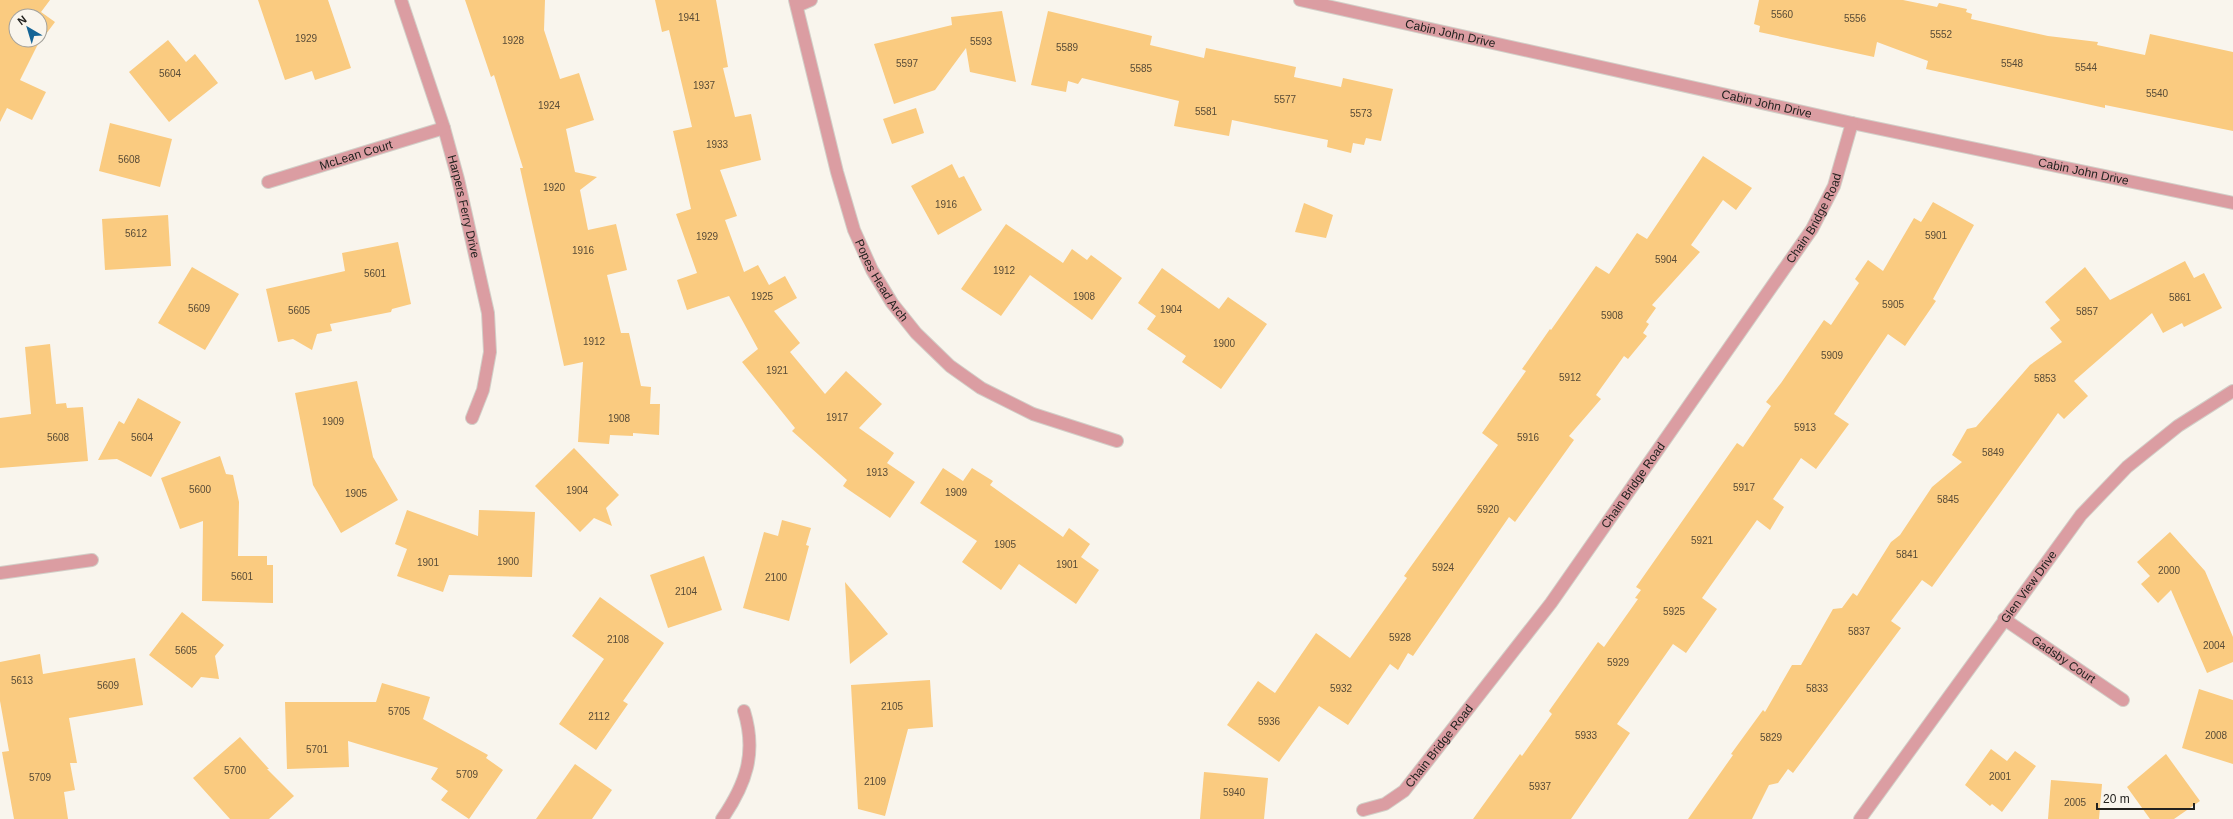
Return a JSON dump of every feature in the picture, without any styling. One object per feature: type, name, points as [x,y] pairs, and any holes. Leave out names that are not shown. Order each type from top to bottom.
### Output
[{"type":"street","name":"Harpers Ferry Drive","points":[[401,0],[444,128],[458,179],[488,313],[490,352],[483,390],[472,418]]},
{"type":"street","points":[[796,3],[811,0]]},
{"type":"street","name":"Cabin John Drive","points":[[1300,0],[1852,123],[2233,203]]},
{"type":"street","name":"Popes Head Arch","points":[[796,3],[837,172],[854,230],[872,270],[892,303],[927,344],[950,366],[981,388],[1033,414],[1117,441]]},
{"type":"street","name":"Chain Bridge Road","points":[[1363,810],[1385,804],[1404,791],[1551,603],[1812,229],[1834,186],[1852,123]]},
{"type":"street","name":"McLean Court","points":[[268,182],[444,128]]},
{"type":"street","name":"Glen View Drive","points":[[1860,819],[2081,515],[2127,467],[2178,426],[2233,391]]},
{"type":"street","points":[[0,573],[92,560]]},
{"type":"street","name":"Gadsby Court","points":[[2004,620],[2123,700]]},
{"type":"street","points":[[722,819],[736,799],[747,772],[750,748],[744,711]]},
{"type":"building","points":[[0,0],[50,0],[44,8],[8,8],[8,48],[36,48],[20,80],[46,92],[32,120],[7,108],[0,122]]},
{"type":"building","points":[[258,0],[328,0],[351,68],[315,80],[312,71],[285,80]]},
{"type":"building","points":[[465,0],[545,0],[544,30],[560,79],[579,73],[594,120],[566,129],[575,172],[597,177],[580,190],[588,230],[616,224],[627,270],[607,275],[621,333],[629,333],[641,386],[651,387],[650,404],[660,404],[659,435],[633,433],[633,436],[610,435],[609,444],[578,442],[583,362],[564,366],[520,168],[523,168],[494,75],[491,77]]},
{"type":"building","points":[[655,0],[716,0],[728,67],[723,68],[735,117],[751,114],[761,160],[720,170],[737,216],[725,220],[744,272],[758,265],[769,285],[785,276],[797,298],[774,311],[800,343],[790,352],[825,394],[846,371],[882,404],[859,428],[894,453],[887,463],[915,482],[890,518],[843,486],[847,480],[792,431],[795,428],[742,362],[758,349],[729,296],[687,310],[677,280],[697,273],[676,214],[691,209],[673,131],[692,127],[669,30],[662,32]]},
{"type":"building","points":[[1759,0],[1903,0],[1937,7],[1939,3],[1967,9],[1966,12],[1972,14],[1971,19],[2048,36],[2098,42],[2097,45],[2145,55],[2150,34],[2233,52],[2233,131],[2105,105],[2105,108],[1926,69],[1928,61],[1877,42],[1874,57],[1759,32],[1760,26],[1754,24]]},
{"type":"building","points":[[1002,11],[1016,82],[970,72],[966,48],[935,90],[894,104],[874,44],[952,25],[951,17]]},
{"type":"building","points":[[1048,11],[1152,36],[1150,45],[1204,58],[1206,48],[1296,67],[1294,77],[1341,87],[1343,78],[1393,89],[1381,141],[1366,138],[1364,145],[1353,143],[1351,153],[1327,147],[1328,140],[1232,120],[1229,136],[1174,126],[1179,101],[1082,78],[1078,84],[1068,81],[1066,92],[1031,85]]},
{"type":"building","points":[[48,17],[55,22],[48,31]]},
{"type":"building","points":[[168,40],[186,62],[195,54],[218,83],[169,122],[129,72]]},
{"type":"building","points":[[916,108],[924,133],[892,144],[883,119]]},
{"type":"building","points":[[110,123],[172,139],[160,187],[99,171]]},
{"type":"building","points":[[1703,156],[1752,188],[1736,210],[1723,200],[1691,245],[1700,252],[1652,305],[1656,308],[1646,322],[1649,324],[1643,333],[1647,336],[1628,359],[1624,356],[1596,395],[1601,399],[1569,436],[1574,440],[1515,522],[1509,517],[1413,656],[1408,653],[1398,670],[1390,664],[1348,725],[1319,706],[1279,762],[1227,725],[1258,681],[1275,693],[1316,633],[1350,658],[1407,578],[1404,576],[1498,445],[1482,433],[1526,371],[1522,369],[1550,329],[1551,330],[1596,266],[1609,274],[1637,233],[1647,239]]},
{"type":"building","points":[[952,164],[959,178],[964,176],[982,210],[938,235],[911,186]]},
{"type":"building","points":[[1933,202],[1974,225],[1933,299],[1936,301],[1905,346],[1888,334],[1834,414],[1849,424],[1816,469],[1801,458],[1773,499],[1784,507],[1770,530],[1757,520],[1702,598],[1717,609],[1686,653],[1673,644],[1617,724],[1630,733],[1571,819],[1473,819],[1520,754],[1522,756],[1552,714],[1549,711],[1598,642],[1604,647],[1638,599],[1635,598],[1641,590],[1636,587],[1737,443],[1743,447],[1771,406],[1766,402],[1781,383],[1824,320],[1831,325],[1859,283],[1855,279],[1868,260],[1883,271],[1914,218],[1921,222]]},
{"type":"building","points":[[1304,203],[1333,215],[1326,238],[1295,232]]},
{"type":"building","points":[[168,215],[171,266],[105,270],[102,219]]},
{"type":"building","points":[[1006,224],[1063,263],[1072,249],[1087,260],[1091,255],[1122,278],[1092,320],[1030,275],[1001,316],[961,289]]},
{"type":"building","points":[[398,242],[411,304],[392,309],[391,312],[330,324],[332,331],[317,334],[312,350],[293,339],[278,342],[266,289],[345,271],[342,253]]},
{"type":"building","points":[[2185,261],[2194,278],[2204,273],[2222,308],[2184,327],[2182,323],[2163,333],[2152,313],[2074,381],[2088,396],[2064,419],[2058,413],[1932,587],[1922,580],[1891,621],[1901,628],[1793,773],[1788,769],[1778,783],[1769,785],[1752,819],[1688,819],[1733,755],[1731,754],[1763,710],[1765,712],[1792,665],[1801,665],[1833,609],[1842,608],[1853,593],[1857,596],[1891,542],[1900,535],[1932,487],[1962,462],[1952,455],[1967,429],[1976,427],[2030,365],[2062,342],[2050,328],[2060,320],[2045,302],[2085,267],[2110,300]]},
{"type":"building","points":[[192,267],[239,294],[205,350],[158,323]]},
{"type":"building","points":[[1162,268],[1219,309],[1228,297],[1267,324],[1221,389],[1182,362],[1186,356],[1147,329],[1156,316],[1138,303]]},
{"type":"building","points":[[50,344],[56,404],[66,403],[67,408],[83,407],[88,461],[0,468],[0,418],[31,414],[25,347]]},
{"type":"building","points":[[357,381],[373,457],[398,500],[341,533],[313,485],[295,393]]},
{"type":"building","points":[[138,398],[181,422],[151,477],[117,459],[98,460],[119,421],[124,424]]},
{"type":"building","points":[[574,448],[619,495],[606,508],[612,526],[594,518],[580,532],[535,486]]},
{"type":"building","points":[[220,456],[226,474],[233,475],[239,502],[238,556],[267,556],[267,565],[273,565],[273,603],[202,601],[203,521],[180,529],[161,478]]},
{"type":"building","points":[[943,468],[963,481],[972,468],[993,481],[990,485],[1063,537],[1069,528],[1090,544],[1081,557],[1099,570],[1076,604],[1019,564],[1001,590],[962,562],[977,541],[920,503]]},
{"type":"building","points":[[407,510],[478,536],[479,510],[535,512],[532,577],[449,575],[443,592],[397,576],[407,549],[395,544]]},
{"type":"building","points":[[782,520],[811,528],[806,545],[809,546],[789,621],[743,608],[764,532],[778,536]]},
{"type":"building","points":[[2170,532],[2205,571],[2233,637],[2233,662],[2207,673],[2171,590],[2158,603],[2141,584],[2150,576],[2137,562]]},
{"type":"building","points":[[704,556],[722,610],[668,628],[650,575]]},
{"type":"building","points":[[845,582],[888,634],[850,664]]},
{"type":"building","points":[[600,597],[664,643],[623,701],[628,704],[596,750],[559,724],[604,659],[572,636]]},
{"type":"building","points":[[182,612],[224,645],[215,656],[219,679],[201,677],[192,688],[149,655]]},
{"type":"building","points":[[40,654],[43,674],[135,658],[143,705],[69,718],[77,763],[70,763],[75,790],[64,792],[68,819],[14,819],[2,752],[9,751],[0,701],[0,662]]},
{"type":"building","points":[[930,680],[933,727],[908,729],[885,816],[858,809],[851,685]]},
{"type":"building","points":[[382,683],[430,697],[423,719],[488,755],[486,758],[503,770],[469,819],[441,800],[448,791],[431,779],[438,768],[348,741],[349,767],[287,769],[285,702],[376,702]]},
{"type":"building","points":[[2199,689],[2233,700],[2233,764],[2182,748]]},
{"type":"building","points":[[240,737],[269,769],[267,769],[294,796],[269,819],[230,819],[193,778]]},
{"type":"building","points":[[1991,749],[2007,761],[2015,751],[2036,766],[2002,812],[1992,804],[1990,806],[1965,785]]},
{"type":"building","points":[[2166,754],[2200,801],[2174,819],[2150,819],[2127,787]]},
{"type":"building","points":[[575,764],[612,790],[592,819],[536,819]]},
{"type":"building","points":[[1204,772],[1268,778],[1264,819],[1200,819]]},
{"type":"building","points":[[2051,780],[2102,784],[2099,819],[2048,819]]}]
